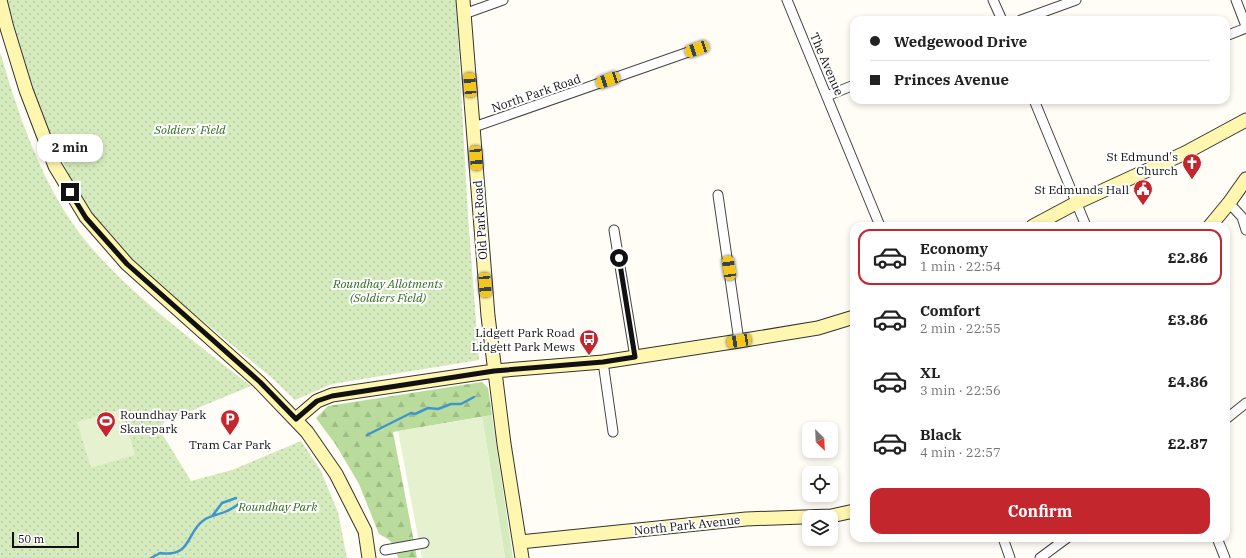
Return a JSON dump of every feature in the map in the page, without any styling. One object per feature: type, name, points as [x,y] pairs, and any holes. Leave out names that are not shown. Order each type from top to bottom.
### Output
[{"type":"street","points":[[0,0],[26,90],[55,166],[86,218],[127,264],[260,382],[307,432],[336,474],[365,531],[369,558]]},
{"type":"street","name":"Old Park Road","points":[[463,0],[488,316],[503,436],[522,558]]},
{"type":"street","points":[[464,14],[503,0]]},
{"type":"street","name":"The Avenue","points":[[788,0],[878,222]]},
{"type":"street","points":[[993,0],[1000,16]]},
{"type":"street","points":[[1032,16],[1076,0]]},
{"type":"street","points":[[1230,34],[1246,27],[1236,0]]},
{"type":"street","name":"North Park Road","points":[[474,127],[697,49]]},
{"type":"street","points":[[827,96],[850,87]]},
{"type":"street","points":[[1036,104],[1084,222]]},
{"type":"street","points":[[1040,222],[1076,203],[1185,153],[1246,120]]},
{"type":"street","points":[[1213,222],[1246,179]]},
{"type":"street","points":[[718,195],[739,341]]},
{"type":"street","points":[[1229,203],[1242,217],[1246,230]]},
{"type":"street","points":[[614,230],[635,357]]},
{"type":"street","points":[[296,419],[317,401],[332,396],[494,371],[603,362],[818,328],[850,317]]},
{"type":"street","points":[[603,362],[613,432]]},
{"type":"street","points":[[1230,416],[1246,403]]},
{"type":"street","name":"North Park Avenue","points":[[520,542],[746,519],[831,516],[850,512]]},
{"type":"street","points":[[1004,542],[1010,558]]},
{"type":"street","points":[[1040,558],[1062,542]]},
{"type":"street","points":[[1219,542],[1225,558]]},
{"type":"street","points":[[385,550],[424,543]]},
{"type":"green space","name":"Soldiers' Field","points":[[7,0],[456,0],[468,216],[479,360],[332,384],[295,400],[272,378],[148,276],[86,206],[71,179],[44,121],[30,84]]},
{"type":"green space","name":"Roundhay Park","points":[[0,52],[26,132],[37,158],[49,184],[78,231],[96,253],[132,289],[171,323],[251,386],[164,422],[161,432],[191,481],[232,470],[301,441],[320,469],[338,512],[347,558],[0,558]]},
{"type":"green space","points":[[482,382],[488,388],[492,415],[393,432],[417,558],[398,558],[395,546],[388,539],[379,534],[359,484],[336,445],[316,418],[328,406]]},
{"type":"green space","name":"Roundhay Park Skatepark","points":[[122,409],[135,455],[91,468],[77,422]]},
{"type":"green space","points":[[492,415],[513,558],[505,558],[482,417]]},
{"type":"green space","points":[[482,417],[505,558],[422,558],[398,431]]},
{"type":"waterway","points":[[367,435],[411,413],[415,414],[428,408],[438,409],[451,404],[461,404],[474,397]]},
{"type":"waterway","points":[[213,515],[222,503],[236,498]]},
{"type":"waterway","points":[[151,558],[160,553],[170,554],[178,552],[187,543],[198,525],[204,520],[229,510],[240,503]]},
{"type":"place","name":"St Edmund's Church","points":[[1192,180]]},
{"type":"place","name":"St Edmunds Hall","points":[[1143,206]]},
{"type":"place","name":"Lidgett Park Road Lidgett Park Mews","points":[[589,356]]},
{"type":"place","name":"Tram Car Park","points":[[230,436]]},
{"type":"place","name":"Roundhay Park Skatepark","points":[[106,438]]},
{"type":"route","points":[[70,192],[86,218],[127,264],[260,382],[296,419],[317,401],[332,396],[494,371],[603,362],[635,357],[619,258]]},
{"type":"park label","name":"Roundhay Allotments (Soldiers Field)","points":[[388,290]]}]
